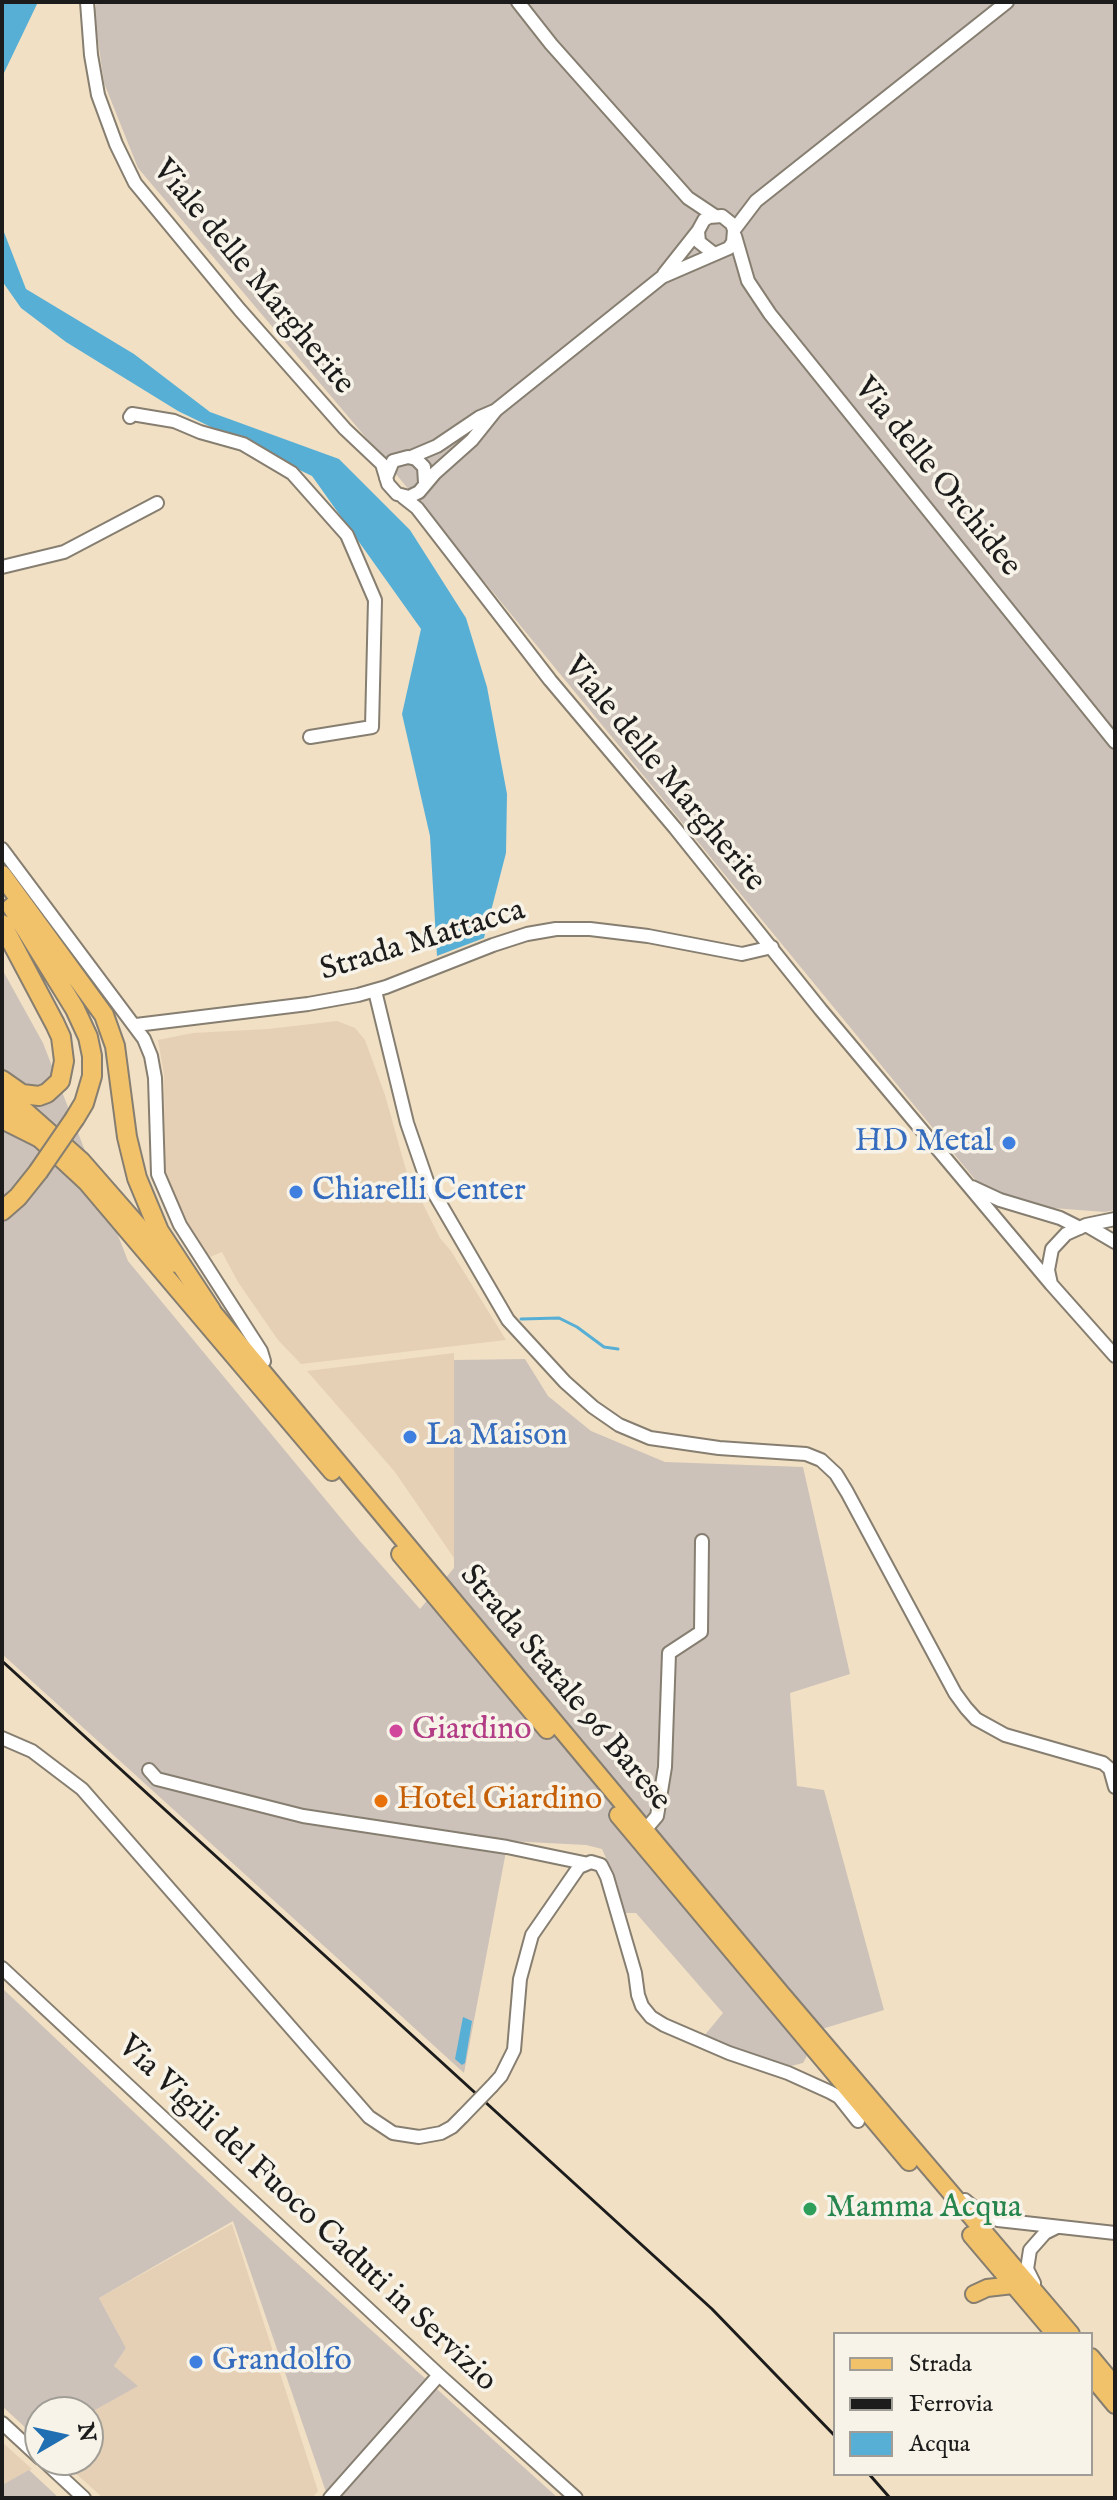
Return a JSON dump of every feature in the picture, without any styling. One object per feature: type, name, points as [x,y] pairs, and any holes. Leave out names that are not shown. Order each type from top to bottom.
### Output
[{"type":"highway","points":[[2,875],[104,1015],[115,1046],[127,1137],[137,1178],[159,1231],[211,1310]]},
{"type":"highway","points":[[2,891],[75,1009],[88,1037],[92,1056],[88,1093],[75,1118],[38,1172],[2,1211]]},
{"type":"highway","points":[[2,924],[61,1037],[64,1061],[60,1081],[39,1096],[22,1094],[2,1080]]},
{"type":"highway","points":[[2,1119],[42,1139]]},
{"type":"main road","name":"Strada Statale 96 Barese","points":[[2,1090],[41,1122],[99,1178],[892,2124],[1070,2332]]},
{"type":"main road","name":"Strada Statale 96 Barese","points":[[2,1104],[87,1183],[160,1267],[843,2085],[862,2117],[1053,2332]]},
{"type":"main road","points":[[843,2085],[848,2107],[862,2117]]},
{"type":"main road","points":[[991,2259],[984,2281],[974,2294],[987,2288],[1013,2285]]},
{"type":"main road","points":[[1093,2359],[1115,2386]]},
{"type":"main road","points":[[1093,2378],[1115,2405]]},
{"type":"street","name":"Viale delle Margherite","points":[[87,2],[98,95],[135,183],[240,310],[345,429],[382,464],[386,478]]},
{"type":"street","name":"Via delle Orchidee","points":[[518,2],[551,44],[688,198],[732,224],[748,281],[770,314],[1115,742]]},
{"type":"street","points":[[496,410],[437,446],[393,461],[386,478],[391,490],[403,497],[414,495],[472,440],[496,410],[662,277],[704,220],[756,201],[1007,2]]},
{"type":"street","points":[[662,277],[729,248],[734,233],[756,201]]},
{"type":"street","points":[[698,231],[699,242],[713,253]]},
{"type":"street","points":[[130,417],[132,414],[174,421],[243,444],[292,473],[347,535],[375,600],[372,727],[310,737]]},
{"type":"street","points":[[367,448],[408,457],[424,467],[423,496],[435,534]]},
{"type":"street","name":"Viale delle Margherite","points":[[403,497],[417,508],[550,680],[886,1086],[1115,1356]]},
{"type":"street","points":[[2,567],[64,552],[157,503]]},
{"type":"street","points":[[2,849],[136,1025],[151,1056],[155,1078],[158,1174],[180,1225],[261,1351],[264,1361],[257,1366]]},
{"type":"street","name":"Strada Mattacca","points":[[136,1025],[308,1004],[375,991],[493,945],[556,929],[590,929],[648,936],[742,954],[772,947]]},
{"type":"street","points":[[375,991],[407,1123],[427,1181],[508,1320],[565,1382],[619,1425],[650,1438],[719,1448],[806,1454],[821,1460],[836,1474],[852,1500],[955,1693],[966,1708],[989,1728],[1005,1735],[1103,1763],[1110,1769],[1115,1787]]},
{"type":"street","points":[[969,1186],[1000,1200],[1060,1218],[1115,1242]]},
{"type":"street","points":[[1051,1284],[1048,1270],[1052,1249],[1066,1234],[1115,1219]]},
{"type":"street","points":[[645,1830],[657,1816],[665,1767],[669,1653],[701,1632],[702,1541]]},
{"type":"street","points":[[2,1738],[32,1751],[82,1789],[369,2117],[393,2133],[419,2137],[441,2133],[452,2127],[501,2076],[514,2050],[526,1948],[542,1919],[584,1863]]},
{"type":"street","points":[[149,1770],[157,1779],[303,1816],[598,1864],[604,1870],[635,1973],[638,1995],[651,2017],[729,2053],[788,2073],[830,2092],[848,2107]]},
{"type":"street","name":"Via Vigili del Fuoco Caduti in Servizio","points":[[2,1968],[439,2375],[576,2498]]},
{"type":"street","points":[[892,2124],[978,2211],[998,2220],[1115,2233]]},
{"type":"street","points":[[1058,2227],[1035,2242],[1027,2260],[1027,2269],[1035,2285],[1062,2315],[1071,2332]]},
{"type":"street","points":[[330,2498],[439,2375]]},
{"type":"street","points":[[2,2423],[24,2443]]},
{"type":"street","points":[[60,2476],[84,2498]]},
{"type":"shaded area","points":[[97,2],[1115,2],[1115,1210],[1039,1207],[982,1188],[368,440],[138,168],[104,83],[94,13]]},
{"type":"shaded area","points":[[2,969],[43,1043],[128,1261],[420,1609],[454,1568],[454,1360],[525,1359],[548,1396],[591,1431],[665,1462],[803,1467],[850,1674],[790,1693],[797,1786],[824,1790],[884,2010],[822,2029],[803,2063],[791,2066],[726,2047],[704,2036],[723,2013],[636,1913],[624,1913],[617,1883],[602,1849],[586,1845],[508,1841],[464,2073],[2,1654]]},
{"type":"shaded area","name":"Chiarelli Center","points":[[337,1021],[355,1028],[365,1040],[385,1095],[406,1170],[440,1238],[506,1340],[301,1364],[278,1340],[238,1282],[222,1252],[210,1257],[189,1225],[165,1173],[164,1075],[158,1040],[193,1033]]},
{"type":"shaded area","name":"La Maison","points":[[454,1353],[454,1558],[395,1472],[307,1371]]},
{"type":"shaded area","points":[[2,1988],[240,2212],[558,2498],[325,2498],[327,2495],[233,2221],[99,2298],[126,2348],[114,2366],[138,2386],[104,2405],[104,2396],[24,2396],[24,2426],[2,2406]]},
{"type":"shaded area","name":"Grandolfo","points":[[232,2224],[318,2491],[312,2498],[103,2498],[79,2476],[104,2476],[104,2405],[137,2386],[114,2366],[126,2348],[99,2298]]},
{"type":"shaded area","points":[[2,2442],[24,2462],[24,2473],[2,2485]]},
{"type":"shaded area","points":[[24,2473],[24,2476],[35,2476],[59,2498],[2,2498],[2,2485]]},
{"type":"water","points":[[2,2],[38,2],[2,77]]},
{"type":"water","points":[[2,227],[26,289],[134,354],[210,412],[339,459],[410,530],[466,618],[487,687],[507,794],[506,853],[484,938],[437,956],[430,836],[402,714],[421,629],[312,476],[178,411],[66,342],[21,308],[2,281]]},
{"type":"water","points":[[463,2017],[472,2021],[465,2063],[462,2065],[455,2059]]},
{"type":"waterway","points":[[521,1319],[559,1318],[604,1347],[618,1349]]},
{"type":"railway","points":[[2,1661],[712,2309],[833,2434]]},
{"type":"railway","points":[[871,2476],[890,2498]]},
{"type":"place","name":"HD Metal","points":[[1009,1143]]},
{"type":"place","name":"Chiarelli Center","points":[[296,1192]]},
{"type":"place","name":"La Maison","points":[[410,1437]]},
{"type":"place","name":"Giardino","points":[[396,1731]]},
{"type":"place","name":"Hotel Giardino","points":[[381,1801]]},
{"type":"place","name":"Mamma Acqua","points":[[810,2209]]},
{"type":"place","name":"Grandolfo","points":[[196,2362]]}]
